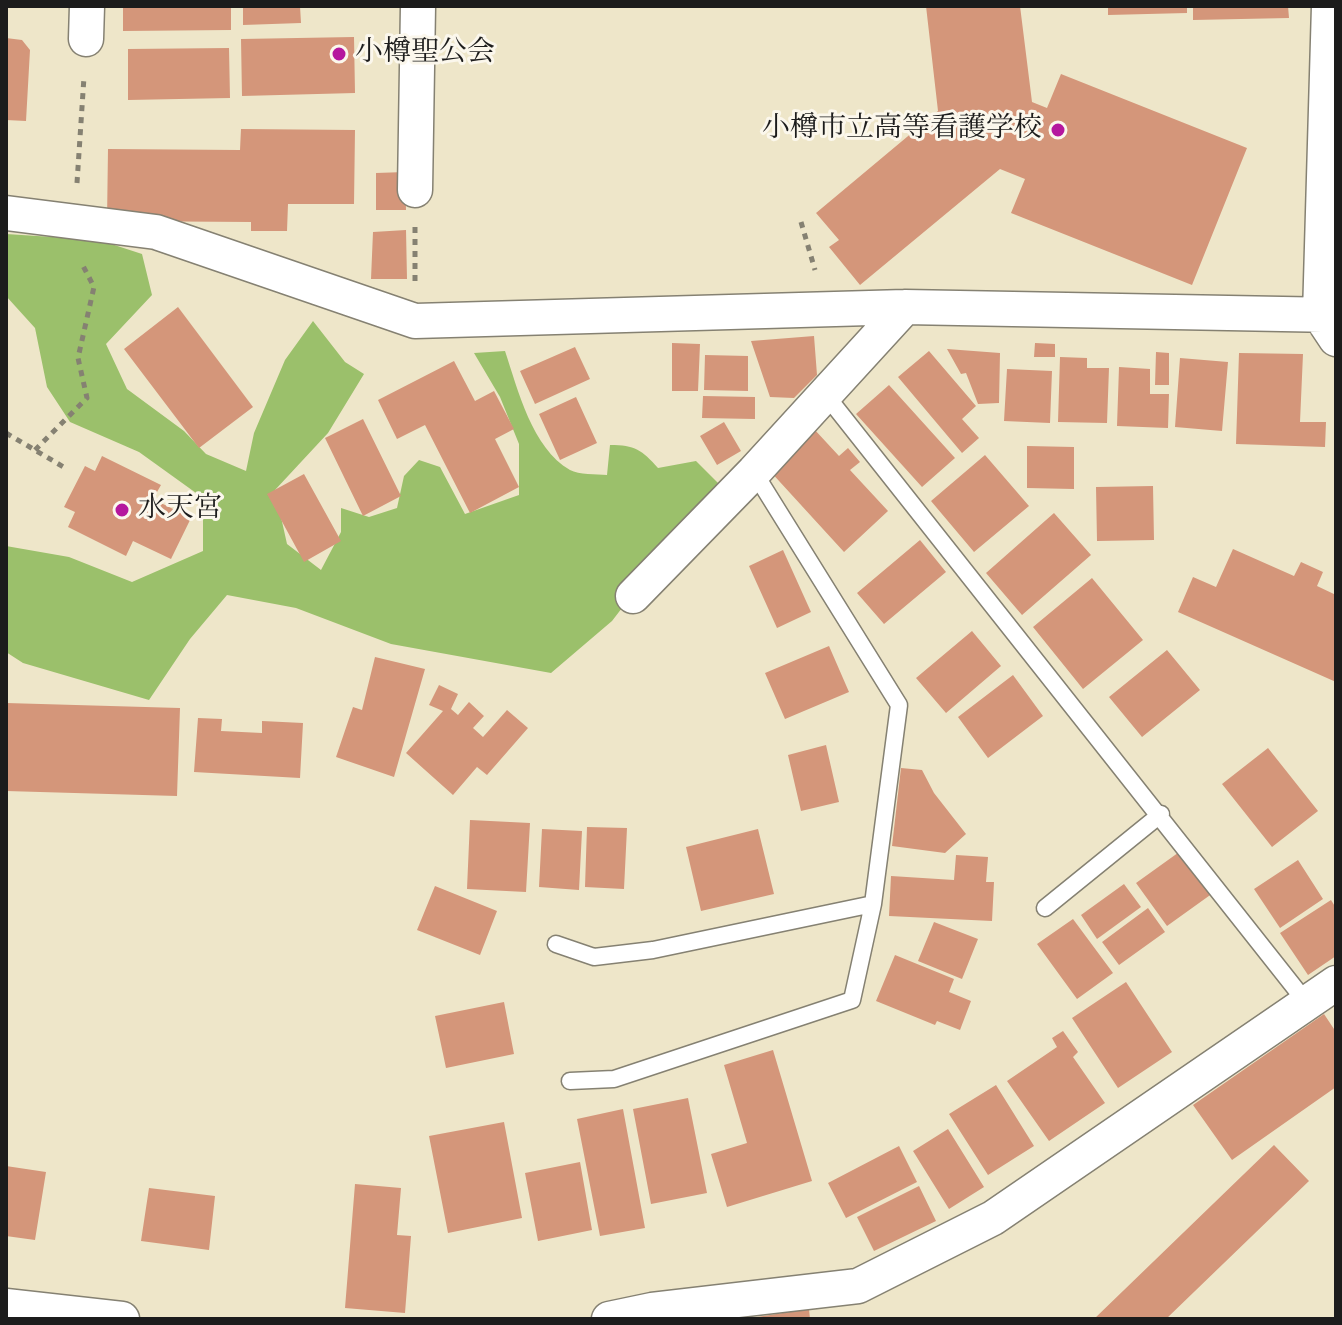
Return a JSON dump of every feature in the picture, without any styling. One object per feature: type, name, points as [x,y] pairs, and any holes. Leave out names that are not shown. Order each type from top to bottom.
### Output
[{"type":"street","points":[[415,190],[418,6]]},
{"type":"street","points":[[6,213],[156,232],[415,321],[445,314],[905,307],[1331,323],[1329,6]]},
{"type":"street","points":[[633,596],[754,472],[905,307]]},
{"type":"street","points":[[609,1319],[652,1310],[858,1286],[993,1218],[1336,983]]},
{"type":"street","points":[[6,1306],[122,1319]]},
{"type":"lane","points":[[825,394],[1161,814],[1306,1002]]},
{"type":"lane","points":[[570,1081],[614,1079],[852,1000],[873,904],[899,705],[754,472]]},
{"type":"lane","points":[[1045,908],[1161,814]]},
{"type":"lane","points":[[556,944],[594,957],[653,950],[873,904]]},
{"type":"path","points":[[35,450],[87,398],[78,358],[94,287],[60,218],[86,22]]},
{"type":"path","points":[[415,190],[415,294]]},
{"type":"path","points":[[801,222],[826,309]]},
{"type":"path","points":[[6,433],[67,469]]},
{"type":"green space","points":[[6,234],[99,240],[142,254],[152,295],[106,344],[127,389],[184,431],[206,454],[246,471],[254,433],[285,360],[313,321],[345,362],[364,374],[328,433],[275,490],[287,544],[321,570],[341,532],[341,508],[369,517],[397,508],[404,476],[419,460],[440,467],[465,514],[519,495],[519,444],[500,397],[474,353],[505,351],[536,433],[557,460],[570,470],[607,475],[610,445],[619,445],[637,450],[658,468],[696,461],[718,483],[612,621],[551,673],[391,644],[296,608],[227,595],[190,639],[149,700],[23,663],[6,652],[6,546],[69,557],[132,582],[203,551],[203,498],[139,452],[70,422],[47,387],[35,328],[6,296]]},
{"type":"building","points":[[123,6],[231,6],[231,30],[123,31]]},
{"type":"building","points":[[300,6],[301,23],[243,25],[243,8]]},
{"type":"building","name":"小樽市立高等看護学校","points":[[926,6],[1020,6],[1032,102],[1047,108],[1061,74],[1247,148],[1192,285],[1011,213],[1025,179],[1000,169],[860,285],[829,247],[839,240],[816,213],[938,111]]},
{"type":"building","points":[[1108,6],[1187,6],[1187,13],[1108,15]]},
{"type":"building","points":[[1193,6],[1288,6],[1289,18],[1193,20]]},
{"type":"building","points":[[354,37],[355,93],[242,96],[241,39]]},
{"type":"building","points":[[6,38],[22,40],[30,50],[26,121],[6,120]]},
{"type":"building","points":[[229,48],[230,98],[128,100],[128,49]]},
{"type":"building","points":[[241,129],[355,130],[354,204],[288,204],[287,231],[251,231],[251,222],[107,221],[108,149],[240,150]]},
{"type":"building","points":[[405,172],[406,210],[376,210],[376,173]]},
{"type":"building","points":[[406,230],[407,279],[371,279],[373,232]]},
{"type":"building","points":[[178,307],[253,407],[199,448],[124,349]]},
{"type":"building","points":[[814,336],[817,375],[794,398],[770,397],[751,341]]},
{"type":"building","points":[[672,343],[700,344],[698,391],[672,391]]},
{"type":"building","points":[[1035,343],[1055,344],[1055,357],[1034,357]]},
{"type":"building","points":[[575,347],[590,379],[535,404],[520,371]]},
{"type":"building","points":[[947,349],[1000,353],[999,403],[978,404],[966,373],[961,374]]},
{"type":"building","points":[[929,351],[976,406],[962,419],[979,438],[962,453],[898,377]]},
{"type":"building","points":[[1156,352],[1169,353],[1169,385],[1155,385]]},
{"type":"building","points":[[1239,353],[1303,354],[1300,422],[1326,422],[1325,447],[1236,444]]},
{"type":"building","points":[[705,355],[748,356],[748,391],[704,390]]},
{"type":"building","points":[[1060,357],[1087,358],[1087,368],[1109,368],[1107,423],[1058,422]]},
{"type":"building","points":[[1180,358],[1228,362],[1222,431],[1175,427]]},
{"type":"building","points":[[454,361],[475,401],[494,391],[514,429],[495,439],[519,487],[470,513],[425,425],[397,439],[378,400]]},
{"type":"building","points":[[1119,367],[1150,369],[1150,394],[1169,394],[1168,428],[1117,426]]},
{"type":"building","points":[[1007,369],[1052,371],[1050,423],[1004,421]]},
{"type":"building","points":[[889,385],[955,458],[922,487],[856,414]]},
{"type":"building","points":[[703,396],[755,397],[755,419],[702,418]]},
{"type":"building","points":[[576,397],[597,443],[560,460],[539,414]]},
{"type":"building","points":[[363,419],[401,496],[363,516],[325,438]]},
{"type":"building","points":[[724,422],[741,451],[717,465],[700,436]]},
{"type":"building","points":[[814,429],[839,456],[848,448],[860,462],[850,470],[888,511],[844,552],[769,470]]},
{"type":"building","points":[[1027,446],[1074,447],[1074,489],[1027,488]]},
{"type":"building","points":[[985,455],[1029,506],[974,552],[931,501]]},
{"type":"building","name":"水天宮","points":[[102,456],[161,485],[153,499],[191,518],[171,559],[133,541],[126,556],[68,527],[75,512],[64,507],[85,466],[95,471]]},
{"type":"building","points":[[304,474],[341,541],[304,562],[267,494]]},
{"type":"building","points":[[1153,486],[1154,540],[1097,541],[1096,487]]},
{"type":"building","points":[[1054,513],[1091,555],[1022,615],[986,573]]},
{"type":"building","points":[[920,540],[946,572],[884,624],[857,593]]},
{"type":"building","points":[[1233,549],[1294,576],[1301,562],[1323,572],[1317,586],[1336,595],[1336,682],[1178,612],[1193,577],[1216,587]]},
{"type":"building","points":[[783,550],[811,612],[777,628],[749,566]]},
{"type":"building","points":[[1092,578],[1143,640],[1083,689],[1033,627]]},
{"type":"building","points":[[972,631],[1001,666],[946,713],[916,678]]},
{"type":"building","points":[[829,646],[849,692],[785,719],[765,673]]},
{"type":"building","points":[[1167,650],[1200,690],[1142,737],[1109,697]]},
{"type":"building","points":[[375,657],[425,669],[394,777],[336,757],[353,707],[362,710]]},
{"type":"building","points":[[1013,675],[1043,716],[988,758],[958,717]]},
{"type":"building","points":[[439,685],[458,694],[451,709],[458,715],[469,702],[484,716],[473,728],[483,737],[507,710],[528,728],[487,775],[477,767],[453,795],[406,753],[443,711],[429,705]]},
{"type":"building","points":[[6,703],[180,708],[177,796],[6,791]]},
{"type":"building","points":[[198,718],[222,719],[221,731],[262,733],[262,721],[303,723],[300,778],[194,772]]},
{"type":"building","points":[[826,745],[839,802],[801,811],[788,755]]},
{"type":"building","points":[[1268,748],[1318,811],[1272,847],[1222,784]]},
{"type":"building","points":[[901,768],[922,770],[934,793],[966,834],[945,853],[892,846]]},
{"type":"building","points":[[470,820],[530,823],[526,892],[467,889]]},
{"type":"building","points":[[587,827],[627,828],[624,889],[585,887]]},
{"type":"building","points":[[542,829],[582,831],[579,890],[539,887]]},
{"type":"building","points":[[758,829],[774,894],[701,911],[686,847]]},
{"type":"building","points":[[1182,850],[1213,893],[1167,926],[1136,883]]},
{"type":"building","points":[[956,855],[988,857],[986,882],[994,882],[992,921],[889,916],[891,876],[954,880]]},
{"type":"building","points":[[1298,860],[1323,899],[1280,928],[1254,889]]},
{"type":"building","points":[[1124,884],[1141,907],[1097,939],[1081,915]]},
{"type":"building","points":[[435,886],[497,911],[480,955],[417,930]]},
{"type":"building","points":[[1331,900],[1336,908],[1336,956],[1308,975],[1280,933]]},
{"type":"building","points":[[1148,908],[1165,932],[1119,965],[1102,942]]},
{"type":"building","points":[[1073,919],[1113,973],[1077,999],[1037,944]]},
{"type":"building","points":[[934,922],[978,939],[962,979],[918,961]]},
{"type":"building","points":[[895,955],[954,979],[949,992],[971,1001],[960,1030],[937,1021],[935,1025],[876,1001]]},
{"type":"building","points":[[1126,982],[1172,1052],[1118,1088],[1072,1018]]},
{"type":"building","points":[[504,1002],[514,1054],[446,1068],[435,1016]]},
{"type":"building","points":[[1324,1014],[1336,1032],[1336,1087],[1232,1160],[1193,1105]]},
{"type":"building","points":[[1063,1031],[1078,1052],[1073,1057],[1105,1103],[1049,1141],[1007,1081],[1057,1047],[1052,1038]]},
{"type":"building","points":[[773,1050],[812,1181],[727,1207],[711,1154],[747,1143],[724,1065]]},
{"type":"building","points":[[996,1085],[1034,1146],[988,1175],[949,1114]]},
{"type":"building","points":[[688,1098],[707,1193],[651,1204],[633,1109]]},
{"type":"building","points":[[623,1109],[645,1228],[600,1236],[577,1119]]},
{"type":"building","points":[[504,1122],[522,1218],[448,1233],[429,1136]]},
{"type":"building","points":[[948,1129],[984,1187],[949,1209],[913,1151]]},
{"type":"building","points":[[1274,1145],[1309,1181],[1166,1319],[1094,1319]]},
{"type":"building","points":[[899,1146],[917,1182],[846,1218],[828,1183]]},
{"type":"building","points":[[580,1162],[592,1230],[538,1241],[525,1173]]},
{"type":"building","points":[[6,1166],[46,1172],[35,1240],[6,1236]]},
{"type":"building","points":[[355,1184],[401,1188],[397,1235],[411,1236],[405,1313],[345,1308]]},
{"type":"building","points":[[919,1186],[936,1221],[874,1251],[857,1217]]},
{"type":"building","points":[[149,1188],[215,1196],[209,1250],[141,1241]]},
{"type":"building","points":[[809,1309],[810,1319],[757,1319],[757,1317]]},
{"type":"place","name":"小樽聖公会","points":[[339,54]]},
{"type":"place","name":"小樽市立高等看護学校","points":[[1058,130]]},
{"type":"place","name":"水天宮","points":[[122,510]]}]
